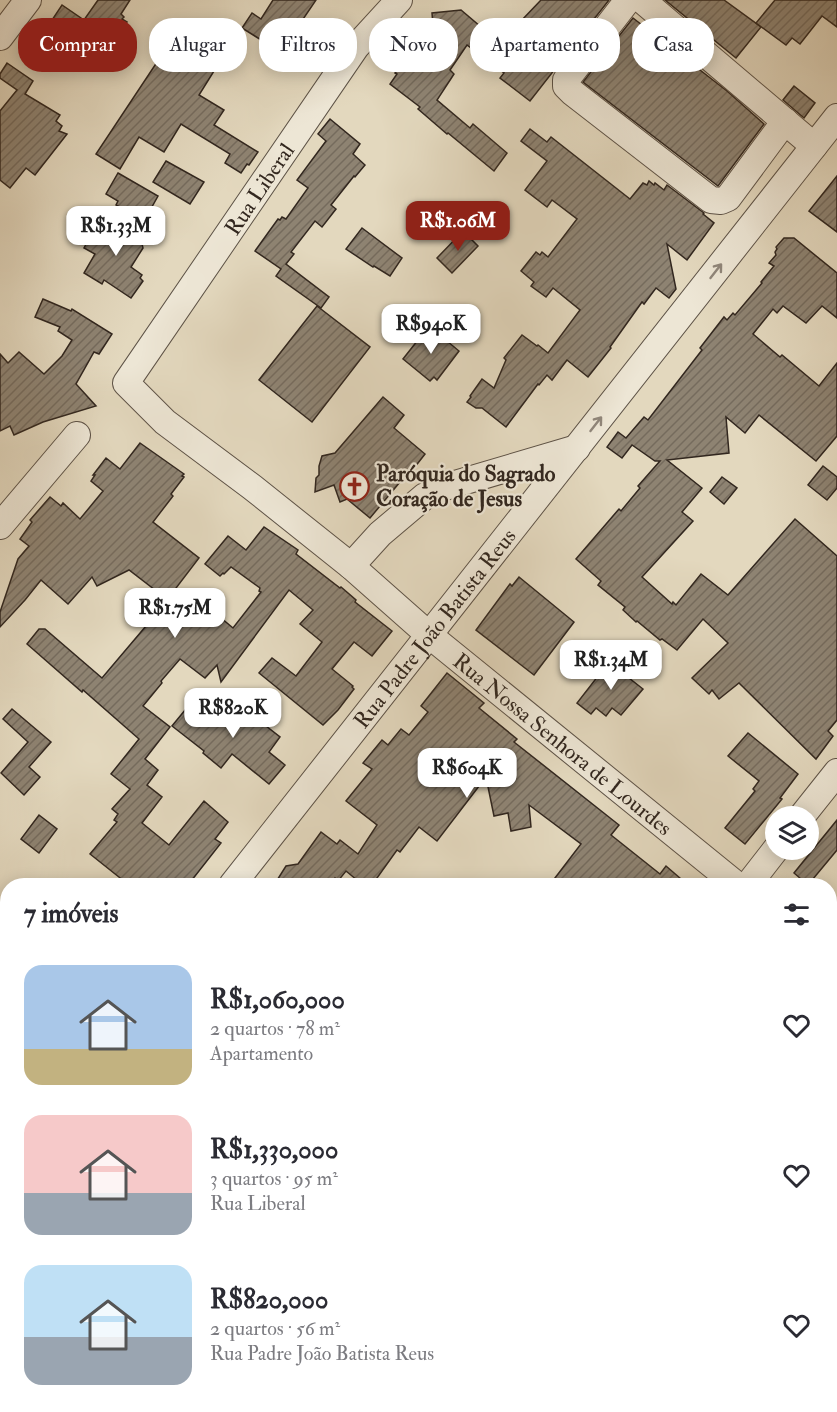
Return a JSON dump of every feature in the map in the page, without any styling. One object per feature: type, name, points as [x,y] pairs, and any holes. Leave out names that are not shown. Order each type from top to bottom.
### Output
[{"type":"street","points":[[0,37],[28,0]]},
{"type":"street","name":"Rua Liberal","points":[[126,383],[356,47],[399,0]]},
{"type":"street","points":[[628,0],[566,81],[566,86],[711,200],[721,201],[728,198],[785,121]]},
{"type":"street","points":[[642,0],[814,146]]},
{"type":"street","name":"Rua Padre João Batista Reus","points":[[238,878],[837,117]]},
{"type":"street","name":"Rua Nossa Senhora de Lourdes","points":[[126,383],[165,422],[252,487],[351,566],[429,635],[728,878]]},
{"type":"street","points":[[0,526],[77,435]]},
{"type":"street","points":[[351,566],[380,534],[425,496],[577,448]]},
{"type":"street","points":[[810,806],[837,772]]},
{"type":"street","points":[[753,878],[767,860]]},
{"type":"building","points":[[98,0],[130,0],[121,14],[123,18],[85,18]]},
{"type":"building","points":[[273,0],[316,0],[304,18],[262,18]]},
{"type":"building","points":[[541,0],[609,0],[595,18],[524,18]]},
{"type":"building","points":[[665,0],[724,0],[761,27],[736,58],[714,40],[714,18],[687,18]]},
{"type":"building","points":[[775,0],[837,0],[837,27],[822,16],[800,44],[792,38],[786,45],[756,23]]},
{"type":"building","points":[[62,5],[81,18],[53,18]]},
{"type":"building","points":[[461,10],[470,18],[470,47],[467,45],[458,58],[458,18],[432,18],[432,13]]},
{"type":"building","points":[[252,13],[260,18],[259,39],[247,31],[247,20]]},
{"type":"building","points":[[632,19],[632,72],[703,72],[764,124],[718,186],[583,82],[591,72],[620,72],[620,35]]},
{"type":"building","points":[[7,63],[33,81],[25,94],[60,115],[56,121],[62,126],[59,131],[67,134],[35,175],[26,168],[10,188],[0,180],[0,111],[17,90],[0,78]]},
{"type":"building","points":[[150,72],[213,72],[199,95],[224,110],[214,125],[258,152],[241,173],[225,163],[230,154],[181,124],[164,152],[139,137],[120,169],[96,154]]},
{"type":"building","points":[[452,72],[454,74],[437,100],[470,128],[473,124],[507,153],[494,171],[390,84],[397,74],[395,73]]},
{"type":"building","points":[[553,72],[530,101],[500,78],[504,73]]},
{"type":"building","points":[[794,86],[815,103],[804,118],[783,100]]},
{"type":"building","points":[[330,119],[360,144],[353,154],[365,165],[331,205],[336,209],[322,227],[315,221],[291,252],[294,254],[286,264],[329,297],[321,308],[276,276],[281,269],[255,251],[278,219],[282,217],[286,219],[308,188],[297,180],[326,141],[318,134]]},
{"type":"building","points":[[530,129],[547,142],[551,137],[630,199],[643,183],[647,185],[649,181],[654,185],[655,183],[664,190],[667,185],[714,223],[687,260],[667,244],[676,289],[669,298],[656,288],[644,304],[642,302],[588,377],[567,360],[552,380],[547,375],[538,384],[506,427],[482,408],[476,408],[467,402],[470,396],[482,379],[494,388],[506,360],[504,358],[522,335],[548,353],[580,310],[553,288],[546,297],[531,286],[534,282],[521,271],[536,252],[540,255],[542,252],[548,257],[577,219],[552,200],[547,207],[525,190],[547,161],[521,141]]},
{"type":"building","points":[[166,161],[204,182],[190,204],[153,182]]},
{"type":"building","points":[[118,173],[158,196],[144,221],[116,205],[118,201],[106,194]]},
{"type":"building","points":[[837,176],[837,232],[809,211]]},
{"type":"building","points":[[137,222],[143,248],[131,267],[142,275],[140,278],[143,281],[131,298],[104,280],[102,284],[84,273],[95,254],[84,248],[95,228]]},
{"type":"building","points":[[362,228],[402,258],[390,276],[346,249]]},
{"type":"building","points":[[463,231],[478,246],[452,273],[437,258]]},
{"type":"building","points":[[784,238],[794,238],[837,273],[837,318],[822,306],[806,323],[783,306],[777,313],[773,309],[753,334],[819,386],[837,363],[837,436],[816,461],[759,415],[745,433],[726,417],[729,453],[667,460],[702,488],[682,512],[693,521],[642,577],[676,605],[701,574],[728,595],[795,519],[837,556],[837,720],[828,731],[833,736],[816,759],[739,683],[719,699],[712,690],[709,694],[692,678],[728,643],[703,619],[677,650],[636,622],[623,610],[625,607],[598,585],[601,581],[576,559],[619,509],[621,511],[640,488],[638,486],[660,461],[655,461],[632,445],[622,458],[607,447],[618,432],[626,438],[644,417],[648,420],[702,350],[700,348],[724,317],[727,320],[733,313],[735,315],[762,283],[774,266],[769,263],[776,255],[776,247]]},
{"type":"building","points":[[43,299],[71,311],[72,309],[112,334],[99,354],[94,352],[76,384],[96,406],[43,422],[14,435],[10,426],[0,431],[0,354],[8,363],[19,352],[44,374],[62,356],[72,340],[58,331],[60,327],[35,317]]},
{"type":"building","points":[[317,306],[370,347],[312,422],[259,380]]},
{"type":"building","points":[[429,326],[459,351],[437,380],[434,377],[430,381],[403,359]]},
{"type":"building","points":[[383,397],[404,415],[394,428],[425,454],[370,518],[347,499],[340,502],[334,485],[315,492],[316,478],[319,475],[322,456],[335,453]]},
{"type":"building","points":[[140,443],[184,474],[171,494],[173,496],[153,522],[199,558],[176,588],[213,614],[215,613],[233,628],[261,592],[260,588],[231,567],[220,576],[205,564],[228,536],[246,550],[264,527],[298,550],[296,554],[341,587],[356,600],[355,602],[392,631],[372,656],[354,642],[332,669],[354,689],[323,725],[259,673],[272,658],[296,676],[322,642],[300,624],[313,610],[289,590],[221,682],[217,665],[205,678],[180,659],[161,681],[162,683],[143,706],[170,727],[145,759],[158,770],[147,785],[162,797],[142,823],[169,845],[204,801],[228,822],[215,839],[221,843],[194,878],[120,878],[90,854],[117,822],[114,820],[118,814],[112,809],[130,789],[111,774],[139,739],[27,644],[39,629],[45,629],[102,678],[168,600],[129,570],[97,586],[92,577],[68,604],[41,580],[0,627],[0,612],[18,559],[29,546],[20,539],[32,522],[30,520],[50,497],[61,506],[63,503],[80,519],[103,491],[91,481],[106,458],[120,469]]},
{"type":"building","points":[[823,466],[837,477],[837,488],[827,500],[808,485]]},
{"type":"building","points":[[722,477],[737,488],[724,504],[710,492]]},
{"type":"building","points":[[519,577],[574,622],[534,675],[476,630],[510,584],[512,586]]},
{"type":"building","points":[[612,658],[627,670],[624,674],[643,689],[621,715],[612,708],[606,716],[596,708],[591,714],[577,703]]},
{"type":"building","points":[[447,673],[484,703],[479,708],[517,739],[514,742],[619,825],[611,835],[660,874],[666,866],[680,878],[555,878],[581,844],[529,805],[531,827],[511,831],[508,813],[494,816],[486,777],[437,841],[419,827],[400,852],[397,850],[377,878],[354,878],[346,871],[340,878],[278,878],[286,866],[298,864],[321,832],[337,844],[340,840],[358,854],[377,825],[346,801],[372,769],[363,763],[382,740],[388,745],[401,729],[409,735],[428,712],[421,706]]},
{"type":"building","points":[[234,701],[280,737],[269,752],[285,765],[269,784],[232,754],[221,768],[203,753],[204,751],[172,726],[190,704],[215,725]]},
{"type":"building","points":[[12,709],[51,742],[29,767],[40,777],[24,795],[1,773],[28,742],[3,719]]},
{"type":"building","points":[[748,733],[798,774],[776,806],[765,806],[765,820],[745,844],[725,828],[755,791],[753,789],[759,781],[728,756]]},
{"type":"building","points":[[39,815],[57,829],[39,853],[21,839]]},
{"type":"building","points":[[837,820],[837,850],[814,878],[800,878],[794,873],[805,860],[819,860],[819,842]]},
{"type":"place","name":"Paróquia do Sagrado Coração de Jesus","points":[[355,486]]}]
